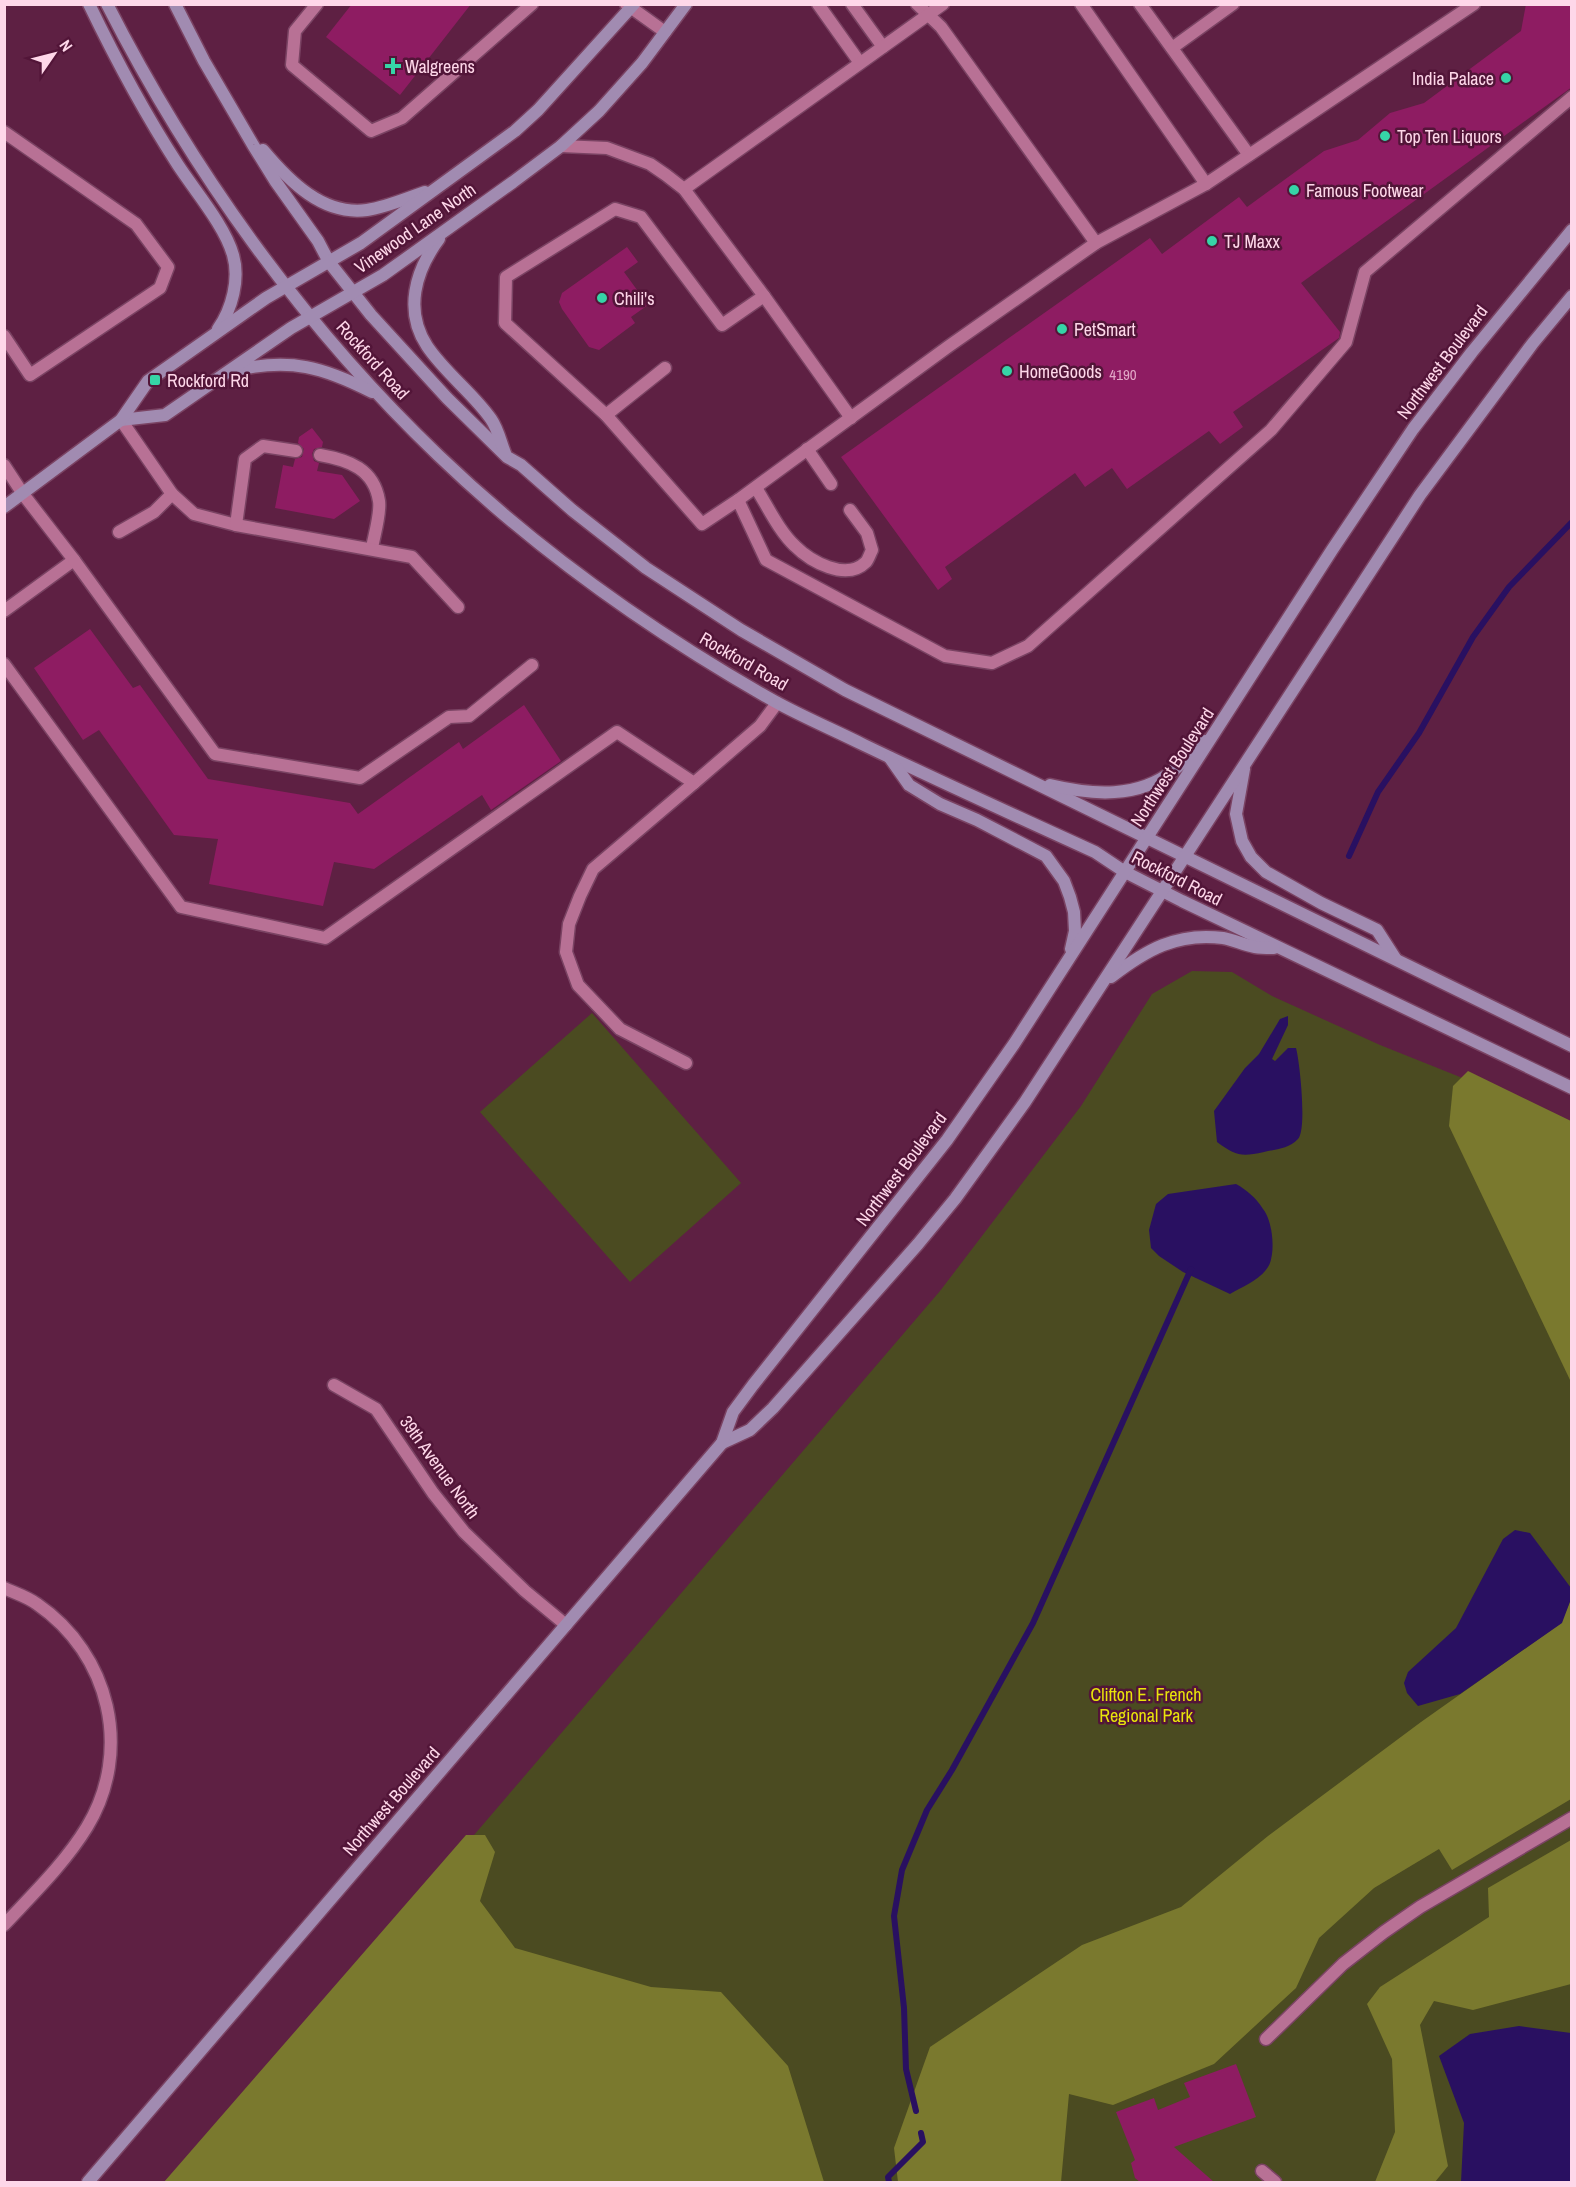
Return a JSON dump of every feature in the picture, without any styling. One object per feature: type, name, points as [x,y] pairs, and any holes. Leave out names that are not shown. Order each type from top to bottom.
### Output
[{"type":"main road","points":[[89,4],[143,108],[226,237],[234,256],[231,305],[213,336]]},
{"type":"main road","name":"Rockford Road","points":[[107,4],[139,65],[179,132],[239,223],[311,316],[380,396],[464,478],[531,537],[592,584],[678,644],[777,703],[1095,852],[1125,872],[1162,891],[1572,1088]]},
{"type":"main road","name":"Rockford Road","points":[[175,4],[236,116],[276,182],[352,293],[447,398],[507,457],[521,465],[572,510],[646,568],[741,630],[845,690],[1572,1047]]},
{"type":"main road","name":"Vinewood Lane North","points":[[121,420],[165,415],[311,316],[383,275],[561,147],[599,111],[642,63],[686,4]]},
{"type":"main road","name":"Vinewood Lane North","points":[[4,507],[121,420],[148,381],[286,286],[361,243],[515,131],[538,111],[630,6]]},
{"type":"main road","points":[[236,116],[291,180],[322,202],[339,209],[367,210],[438,188]]},
{"type":"main road","points":[[447,229],[427,257],[419,274],[414,304],[415,319],[427,346],[493,421],[507,457]]},
{"type":"main road","name":"Northwest Boulevard","points":[[88,2182],[722,1443],[733,1412],[947,1140],[1014,1044],[1332,550],[1413,429],[1472,352],[1572,230]]},
{"type":"main road","name":"Northwest Boulevard","points":[[722,1443],[750,1430],[773,1408],[955,1199],[1025,1102],[1420,495],[1490,399],[1572,296]]},
{"type":"main road","points":[[229,371],[261,364],[297,365],[328,372],[380,396]]},
{"type":"main road","points":[[1023,778],[1081,792],[1103,793],[1142,787],[1174,770],[1219,728]]},
{"type":"main road","points":[[889,757],[909,785],[940,804],[977,820],[1046,856],[1064,881],[1074,912],[1075,931],[1065,965]]},
{"type":"main road","points":[[1245,763],[1236,814],[1242,841],[1251,856],[1266,872],[1321,903],[1377,930],[1395,959]]},
{"type":"main road","points":[[1103,983],[1144,953],[1160,945],[1184,939],[1204,936],[1255,947],[1281,949]]},
{"type":"street","points":[[317,4],[295,32],[292,65],[371,131],[402,118],[532,4]]},
{"type":"street","points":[[818,4],[860,63]]},
{"type":"street","points":[[852,4],[883,47]]},
{"type":"street","points":[[917,4],[941,27],[1096,243]]},
{"type":"street","points":[[684,189],[943,4]]},
{"type":"street","points":[[1081,4],[1206,184]]},
{"type":"street","points":[[1140,4],[1249,155]]},
{"type":"street","points":[[1172,48],[1233,4]]},
{"type":"street","points":[[764,296],[722,325],[641,217],[615,209],[506,277],[505,323],[606,415],[702,525],[992,315],[1096,243],[1206,184],[1474,4]]},
{"type":"street","points":[[630,6],[665,32]]},
{"type":"street","points":[[738,500],[766,560],[945,656],[992,663],[1028,646],[1271,430],[1346,342],[1365,272],[1572,97]]},
{"type":"street","points":[[4,132],[136,224],[168,267],[160,288],[30,375],[4,336]]},
{"type":"street","points":[[561,147],[598,146],[629,154],[650,164],[684,189],[851,418]]},
{"type":"street","points":[[606,415],[665,368]]},
{"type":"street","points":[[121,420],[172,494],[194,514],[236,525],[412,557],[458,607]]},
{"type":"street","points":[[236,525],[245,459],[263,446],[296,451]]},
{"type":"street","points":[[807,449],[831,484]]},
{"type":"street","points":[[320,455],[353,463],[371,478],[379,502],[372,548]]},
{"type":"street","points":[[4,465],[215,754],[360,777],[449,717],[469,716],[532,665]]},
{"type":"street","points":[[756,488],[794,546],[828,567],[845,570],[856,568],[866,562],[872,550],[867,533],[850,510]]},
{"type":"street","points":[[119,532],[154,512],[172,494]]},
{"type":"street","points":[[4,611],[74,560]]},
{"type":"street","points":[[4,664],[181,907],[325,938],[617,732],[694,783]]},
{"type":"street","points":[[686,1063],[620,1029],[578,984],[566,952],[569,924],[593,869],[760,726],[777,703]]},
{"type":"street","name":"39th Avenue North","points":[[334,1385],[376,1409],[433,1493],[464,1532],[525,1591],[566,1625]]},
{"type":"street","points":[[4,1588],[37,1604],[66,1628],[83,1649],[104,1690],[111,1725],[104,1791],[88,1826],[66,1857],[4,1925]]},
{"type":"street","points":[[1266,2039],[1343,1964],[1384,1932],[1420,1907],[1572,1818]]},
{"type":"street","points":[[1262,2171],[1275,2182]]},
{"type":"green space","name":"Clifton E. French Regional Park","points":[[1192,971],[1232,972],[1272,996],[1380,1045],[1475,1083],[1571,1130],[1571,2182],[172,2182],[450,1863],[940,1291],[1081,1106],[1152,994]]},
{"type":"green space","points":[[592,1013],[741,1183],[630,1282],[480,1112]]},
{"type":"shaded area","points":[[1288,1016],[1288,1025],[1272,1059],[1275,1061],[1288,1048],[1296,1048],[1302,1096],[1301,1133],[1291,1145],[1282,1148],[1250,1155],[1234,1153],[1217,1142],[1214,1111],[1245,1068],[1259,1054],[1280,1019]]},
{"type":"shaded area","points":[[1468,1071],[1571,1121],[1571,1382],[1449,1126],[1453,1086]]},
{"type":"shaded area","points":[[1236,1184],[1254,1198],[1266,1214],[1273,1246],[1265,1272],[1230,1294],[1183,1272],[1159,1256],[1151,1248],[1149,1230],[1156,1204],[1168,1194]]},
{"type":"shaded area","points":[[1515,1530],[1530,1533],[1571,1588],[1571,1599],[1562,1623],[1460,1694],[1418,1706],[1407,1693],[1404,1683],[1408,1672],[1456,1628],[1503,1539]]},
{"type":"shaded area","points":[[1571,1599],[1571,1799],[1452,1870],[1439,1849],[1374,1888],[1319,1938],[1296,1988],[1214,2064],[1113,2105],[1069,2094],[1061,2182],[898,2182],[894,2148],[930,2047],[1082,1945],[1181,1907],[1268,1836],[1421,1722],[1561,1623]]},
{"type":"shaded area","points":[[466,1835],[485,1835],[495,1852],[480,1901],[515,1948],[651,1987],[721,1992],[788,2066],[824,2182],[164,2182]]},
{"type":"shaded area","points":[[1571,1840],[1571,1984],[1473,2010],[1434,2001],[1420,2025],[1448,2166],[1435,2182],[1375,2182],[1395,2132],[1392,2059],[1367,2004],[1380,1987],[1489,1917],[1488,1888]]},
{"type":"shaded area","points":[[1519,2026],[1571,2033],[1571,2182],[1461,2182],[1464,2123],[1439,2056],[1470,2034]]},
{"type":"building","name":"Walgreens","points":[[352,4],[471,4],[400,95],[326,37]]},
{"type":"building","points":[[1526,4],[1572,4],[1572,87],[1301,283],[1340,332],[1339,338],[1233,412],[1243,427],[1220,444],[1209,431],[1127,489],[1112,468],[1085,487],[1075,473],[945,567],[952,579],[938,590],[841,457],[1150,238],[1162,254],[1239,197],[1247,207],[1324,151],[1358,140],[1390,113],[1424,103],[1521,31]]},
{"type":"building","name":"Chili's","points":[[627,247],[638,262],[624,272],[648,305],[631,317],[635,323],[599,350],[589,347],[562,309],[559,302],[562,293]]},
{"type":"building","points":[[312,428],[323,442],[322,447],[314,449],[312,454],[314,461],[319,463],[317,471],[342,475],[360,501],[334,519],[275,508],[283,465],[293,467],[295,459],[302,457],[304,449],[298,443],[299,437]]},
{"type":"building","points":[[90,629],[133,688],[140,685],[208,779],[350,803],[358,814],[459,742],[463,749],[524,705],[561,761],[491,810],[482,795],[374,869],[334,862],[323,906],[209,884],[218,839],[174,835],[99,730],[83,740],[34,668]]},
{"type":"building","points":[[1236,2064],[1256,2117],[1174,2147],[1214,2182],[1140,2182],[1135,2178],[1131,2163],[1135,2160],[1116,2112],[1154,2098],[1158,2110],[1190,2097],[1184,2083]]},
{"type":"waterway","points":[[1349,856],[1378,792],[1419,733],[1473,637],[1509,587],[1572,522]]},
{"type":"waterway","points":[[916,2111],[906,2069],[904,2008],[894,1916],[902,1870],[927,1810],[952,1770],[1033,1623],[1191,1269]]},
{"type":"waterway","points":[[889,2182],[888,2177],[923,2142],[921,2133]]},
{"type":"place","name":"Walgreens","points":[[393,66]]},
{"type":"place","name":"India Palace","points":[[1506,78]]},
{"type":"place","name":"Top Ten Liquors","points":[[1385,136]]},
{"type":"place","name":"Famous Footwear","points":[[1294,190]]},
{"type":"place","name":"TJ Maxx","points":[[1212,241]]},
{"type":"place","name":"Chili's","points":[[602,298]]},
{"type":"place","name":"PetSmart","points":[[1062,329]]},
{"type":"place","name":"HomeGoods","points":[[1007,371]]},
{"type":"place","name":"Rockford Rd","points":[[155,380]]}]
